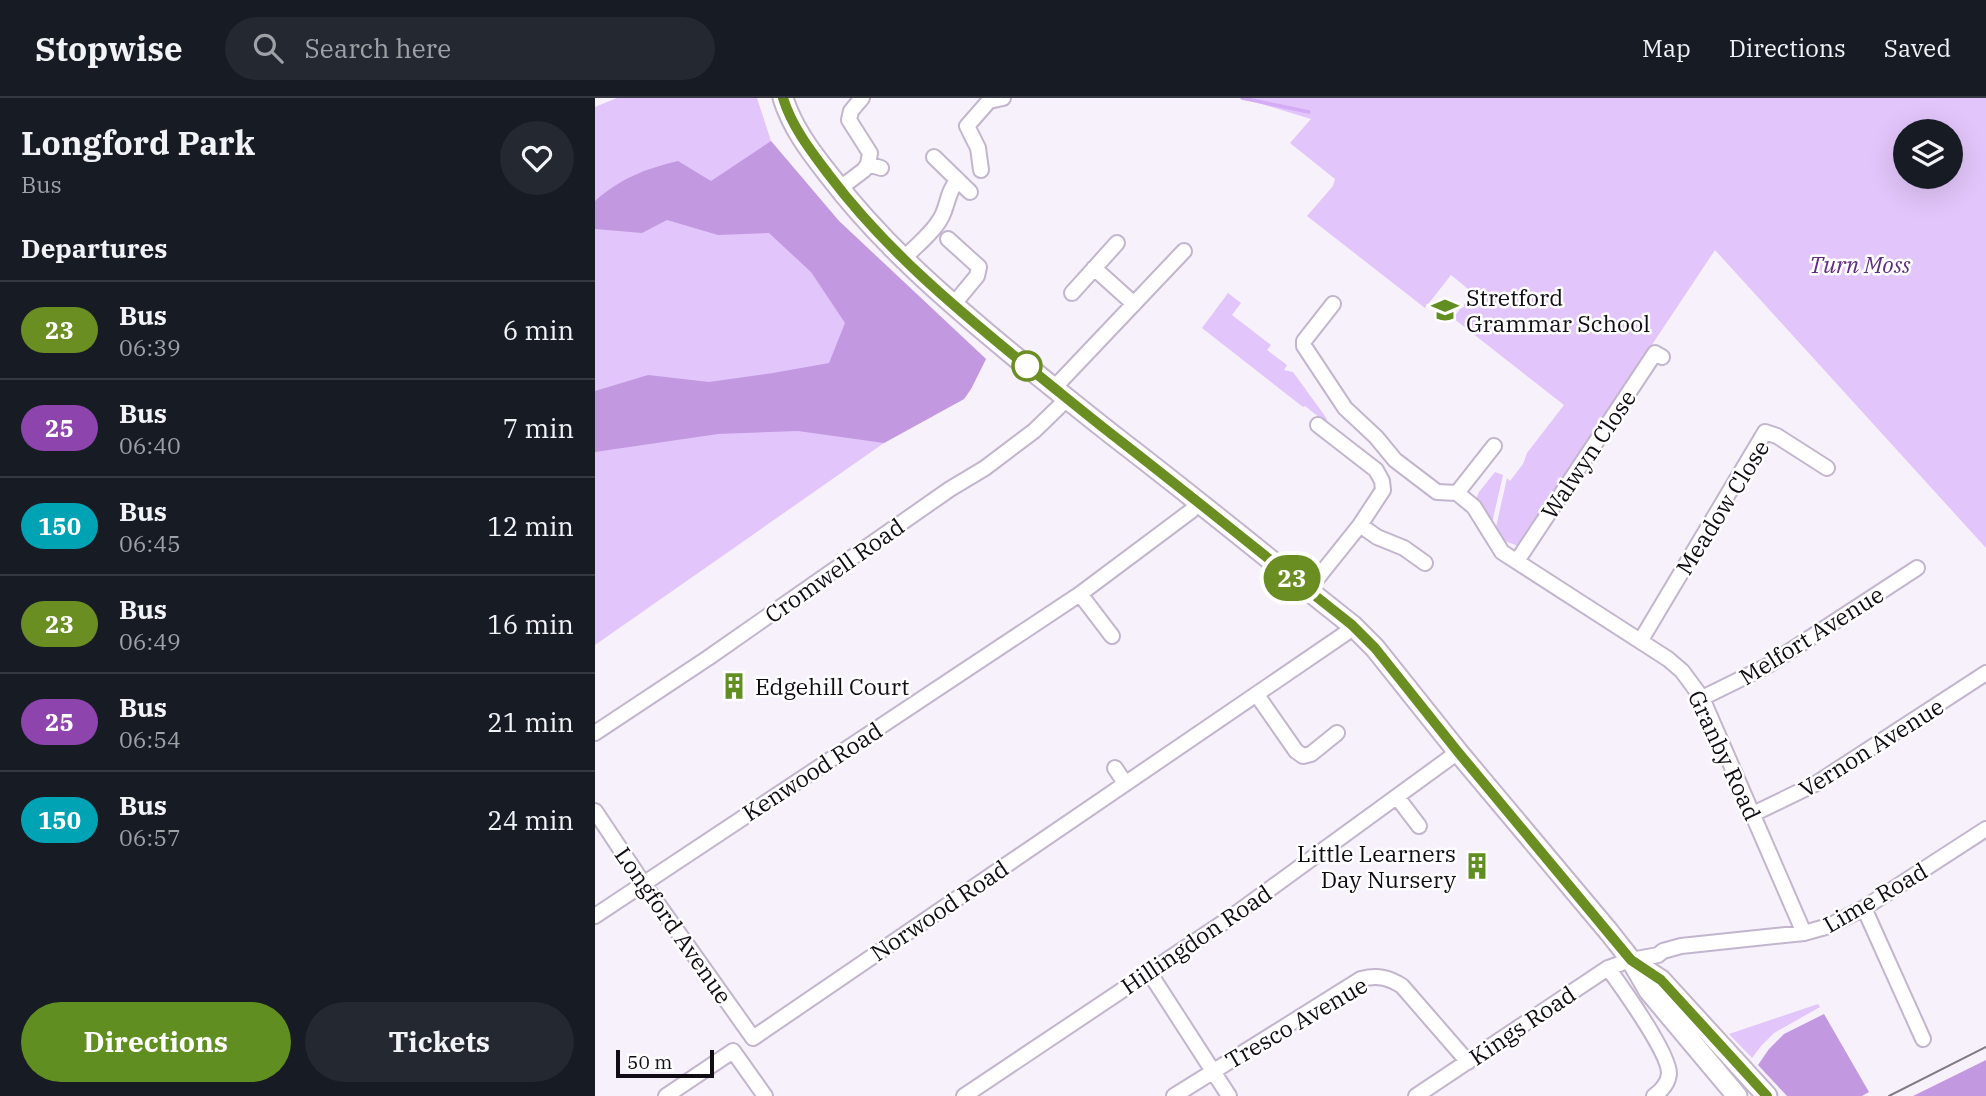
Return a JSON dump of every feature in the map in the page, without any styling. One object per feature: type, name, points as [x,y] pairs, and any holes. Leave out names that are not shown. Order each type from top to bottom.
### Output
[{"type":"highway","points":[[783,98],[789,116],[801,136],[839,189],[903,259],[953,305],[1352,625],[1375,648],[1631,960],[1649,991],[1737,1096]]},
{"type":"highway","points":[[1631,960],[1661,980],[1767,1096]]},
{"type":"street","points":[[839,189],[864,170],[874,166],[870,153],[849,120],[851,111],[862,98]]},
{"type":"street","points":[[976,164],[973,136],[967,126],[989,101],[1003,98]]},
{"type":"street","points":[[934,157],[970,192]]},
{"type":"street","points":[[903,259],[937,224],[958,180]]},
{"type":"street","points":[[948,239],[979,267],[977,276],[953,305]]},
{"type":"street","points":[[1072,293],[1117,243]]},
{"type":"street","name":"Cromwell Road","points":[[595,733],[708,658],[950,489],[985,468],[1034,431],[1061,393],[1134,303],[1184,251]]},
{"type":"street","points":[[1094,268],[1134,303]]},
{"type":"street","points":[[1333,304],[1304,341],[1304,346],[1345,408],[1376,437],[1395,460],[1437,492],[1457,493],[1494,446]]},
{"type":"street","name":"Walwyn Close","points":[[1517,561],[1655,353],[1662,358]]},
{"type":"street","points":[[1308,590],[1360,525],[1383,490],[1376,470],[1318,425]]},
{"type":"street","name":"Meadow Close","points":[[1641,640],[1765,432],[1777,436],[1827,468]]},
{"type":"street","name":"Granby Road","points":[[1457,493],[1474,507],[1502,552],[1641,640],[1682,671],[1702,698],[1804,933]]},
{"type":"street","name":"Kenwood Road","points":[[595,916],[1080,594],[1191,511],[1198,502]]},
{"type":"street","points":[[1360,525],[1377,537],[1404,548],[1425,563]]},
{"type":"street","name":"Melfort Avenue","points":[[1702,698],[1767,666],[1917,568]]},
{"type":"street","points":[[1080,594],[1112,636]]},
{"type":"street","name":"Norwood Road","points":[[753,1038],[1257,695],[1346,633],[1352,625]]},
{"type":"street","name":"Vernon Avenue","points":[[1753,814],[1817,783],[1986,673]]},
{"type":"street","points":[[1257,695],[1296,751],[1303,756],[1311,754],[1337,733]]},
{"type":"street","name":"Hillingdon Road","points":[[964,1096],[1240,911],[1458,752]]},
{"type":"street","points":[[1115,768],[1125,783]]},
{"type":"street","points":[[1397,797],[1419,826]]},
{"type":"street","name":"Longford Avenue","points":[[595,811],[753,1038]]},
{"type":"street","name":"Lime Road","points":[[1631,960],[1699,943],[1804,933],[1829,926],[1984,836]]},
{"type":"street","points":[[1864,908],[1923,1039]]},
{"type":"street","name":"Kings Road","points":[[1416,1096],[1608,968],[1631,960]]},
{"type":"street","points":[[1608,968],[1632,1001],[1664,1057],[1669,1073],[1665,1085],[1654,1096]]},
{"type":"street","points":[[1149,972],[1229,1096]]},
{"type":"street","name":"Tresco Avenue","points":[[1174,1096],[1361,979],[1372,976],[1392,980],[1402,986],[1468,1062]]},
{"type":"street","points":[[666,1096],[733,1051],[765,1096]]},
{"type":"green space","points":[[617,98],[757,98],[771,141],[839,221],[986,359],[964,399],[884,443],[595,645],[595,107]]},
{"type":"green space","name":"Turn Moss","points":[[1242,98],[1986,98],[1986,548],[1715,250],[1518,546],[1502,540],[1496,527],[1507,478],[1510,481],[1523,464],[1527,453],[1564,405],[1453,318],[1473,293],[1451,275],[1425,308],[1307,216],[1333,186],[1335,179],[1290,143],[1311,119]]},
{"type":"green space","points":[[1228,293],[1241,303],[1232,315],[1271,345],[1267,350],[1287,365],[1284,370],[1293,372],[1329,425],[1202,328]]},
{"type":"green space","points":[[1495,472],[1503,475],[1492,523],[1476,499]]},
{"type":"green space","points":[[1818,1004],[1820,1007],[1774,1033],[1752,1058],[1729,1034]]},
{"type":"shaded area","points":[[771,141],[839,221],[986,359],[971,389],[964,399],[884,443],[798,431],[718,434],[595,452],[595,391],[648,375],[709,382],[829,363],[845,323],[811,272],[769,233],[718,235],[667,220],[642,233],[595,229],[595,201],[634,175],[678,161],[711,181]]},
{"type":"shaded area","points":[[1824,1014],[1869,1092],[1862,1096],[1787,1096],[1758,1065],[1784,1034]]},
{"type":"shaded area","points":[[1986,1060],[1986,1096],[1913,1096]]},
{"type":"waterway","points":[[1242,98],[1309,112]]},
{"type":"tram line","points":[[1889,1096],[1986,1047]]},
{"type":"bus line","name":"23","points":[[783,98],[789,116],[801,136],[839,189],[884,240],[933,287],[1095,421],[1352,625],[1375,648],[1631,960],[1661,980],[1767,1096]]},
{"type":"place","name":"Stretford Grammar School","points":[[1445,310]]},
{"type":"place","name":"Edgehill Court","points":[[734,686]]},
{"type":"place","name":"Little Learners Day Nursery","points":[[1477,866]]}]
